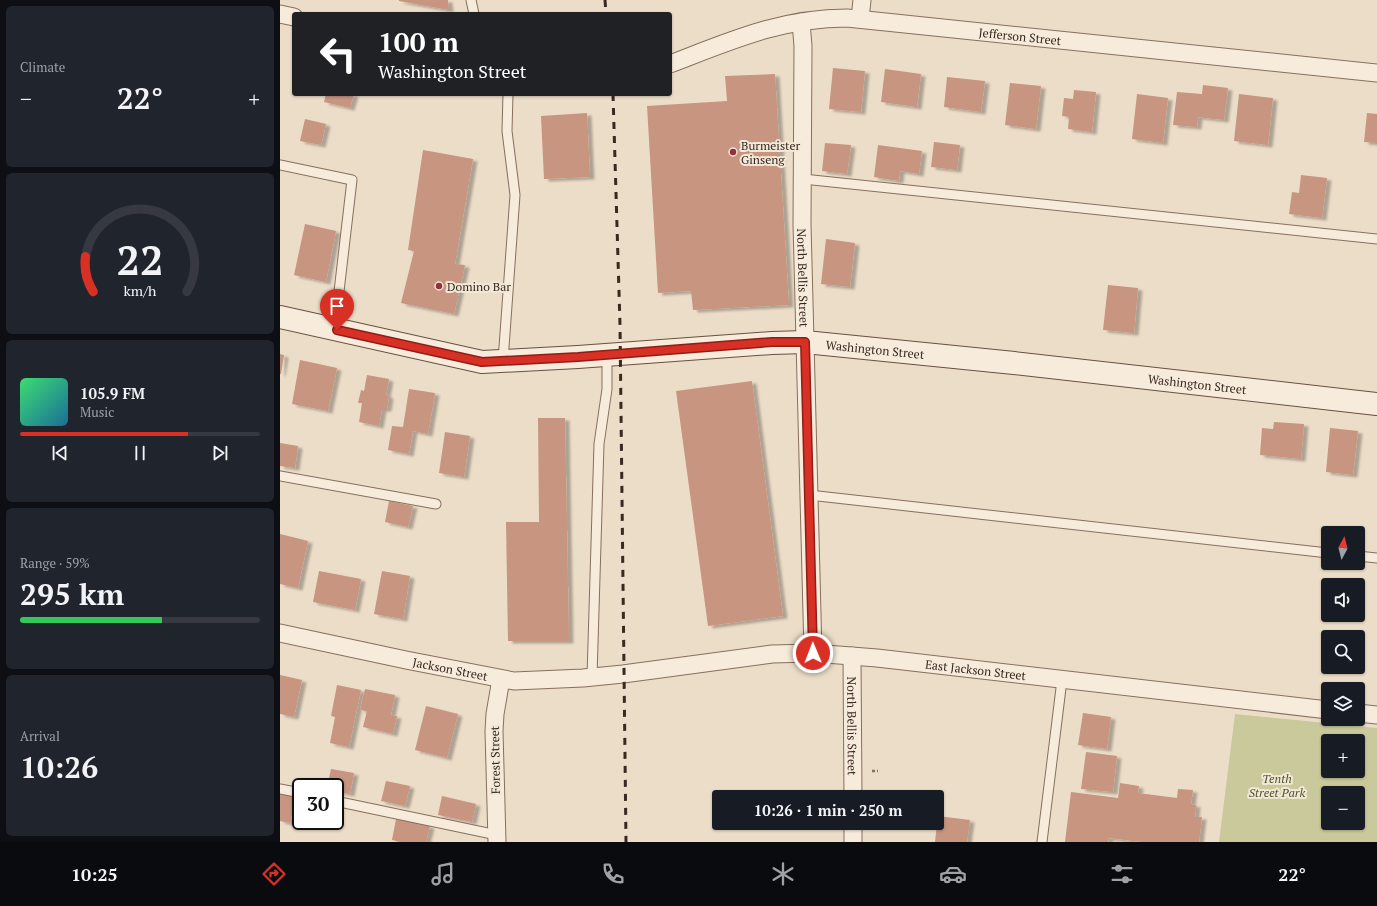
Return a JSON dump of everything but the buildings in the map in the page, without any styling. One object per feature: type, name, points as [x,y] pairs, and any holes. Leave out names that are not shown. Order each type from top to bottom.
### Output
[{"type":"street","points":[[860,19],[862,0]]},
{"type":"street","points":[[280,14],[292,17]]},
{"type":"street","name":"Jefferson Street","points":[[672,63],[753,33],[801,22],[831,18],[860,19],[1377,73]]},
{"type":"street","name":"North Bellis Street","points":[[801,22],[803,46],[805,342],[813,653]]},
{"type":"street","name":"Washington Street","points":[[280,317],[482,362],[607,355],[772,342],[805,342],[1014,363],[1377,404]]},
{"type":"street","name":"Jackson Street","points":[[280,633],[514,681],[623,674]]},
{"type":"street","name":"East Jackson Street","points":[[623,674],[772,654],[813,653],[852,656],[1321,709]]},
{"type":"street","name":"North Bellis Street","points":[[852,656],[853,790]]},
{"type":"street","name":"Forest Street","points":[[497,839],[494,720],[501,679]]},
{"type":"street","points":[[1365,714],[1377,715]]},
{"type":"street","points":[[853,830],[853,842]]},
{"type":"lane","points":[[471,0],[474,12]]},
{"type":"lane","points":[[503,361],[515,195],[508,131],[508,96]]},
{"type":"lane","points":[[280,165],[352,180],[338,300],[337,330]]},
{"type":"lane","points":[[803,179],[1377,239]]},
{"type":"lane","points":[[592,677],[599,450],[600,430],[607,383],[607,355]]},
{"type":"lane","points":[[280,476],[436,504]]},
{"type":"lane","points":[[809,495],[1321,552]]},
{"type":"lane","points":[[1365,557],[1377,558]]},
{"type":"lane","points":[[1042,842],[1062,680]]},
{"type":"lane","points":[[280,789],[292,791]]},
{"type":"lane","points":[[344,803],[497,839]]},
{"type":"green space","name":"Tenth Street Park","points":[[1235,714],[1321,722],[1321,726],[1357,726],[1377,728],[1377,842],[1219,842]]},
{"type":"railway","points":[[605,0],[606,12]]},
{"type":"railway","points":[[613,96],[620,325],[626,842]]},
{"type":"place","name":"Burmeister Ginseng","points":[[733,152]]},
{"type":"place","name":"Domino Bar","points":[[439,286]]},
{"type":"route","points":[[337,330],[482,362],[567,358],[772,342],[805,342],[813,653]]}]
